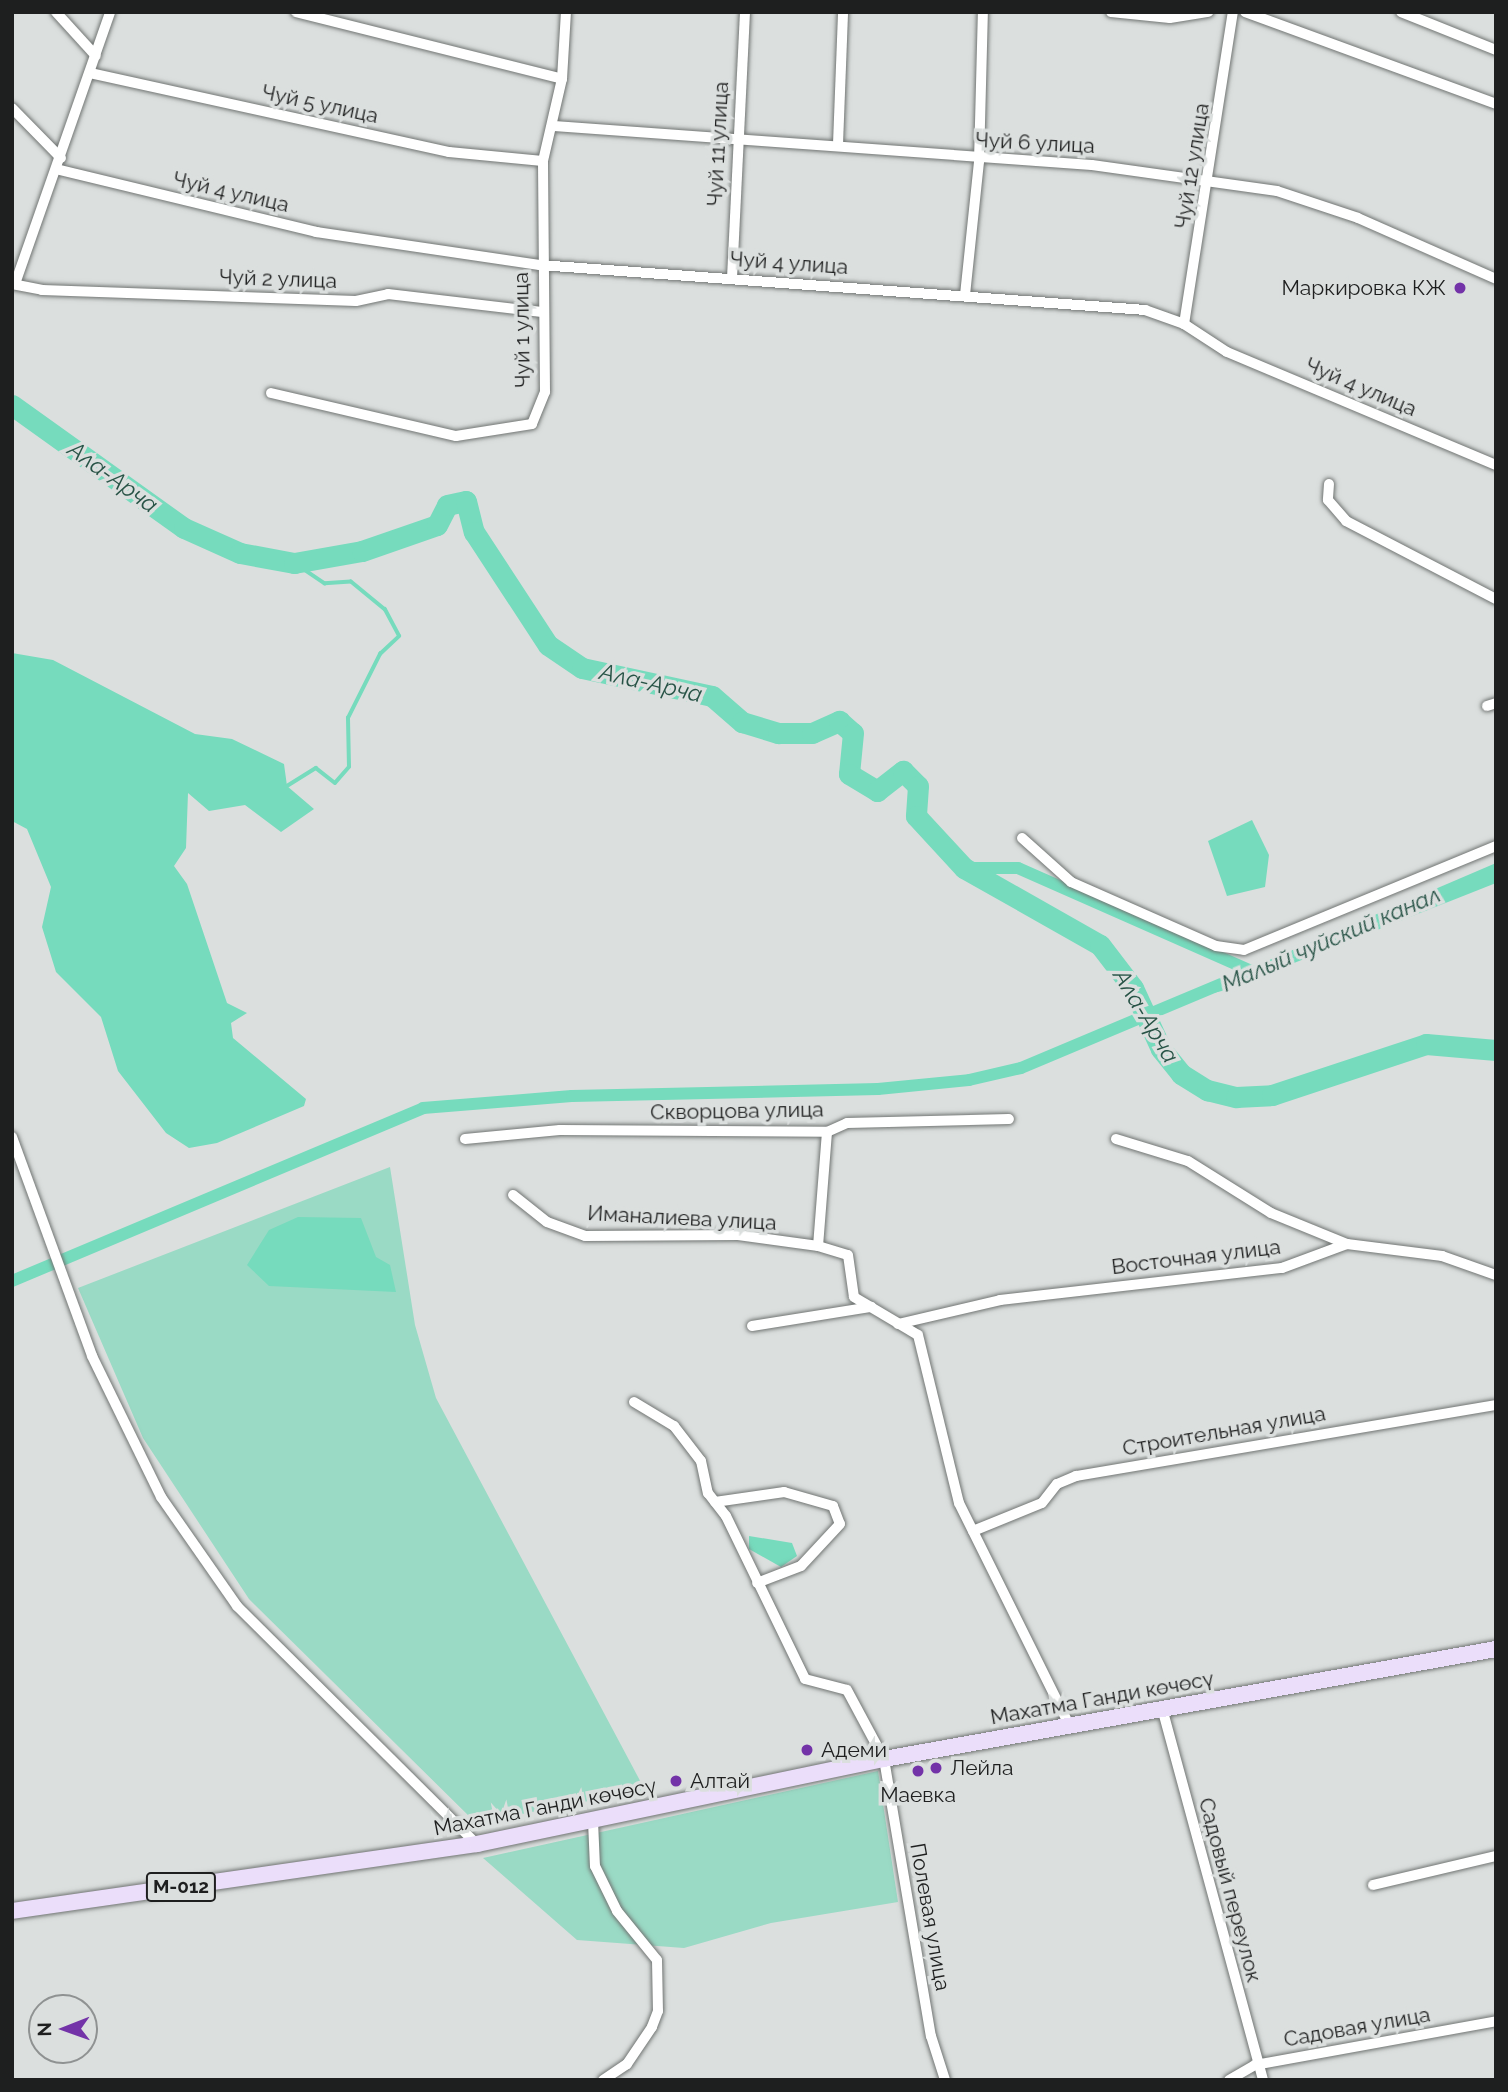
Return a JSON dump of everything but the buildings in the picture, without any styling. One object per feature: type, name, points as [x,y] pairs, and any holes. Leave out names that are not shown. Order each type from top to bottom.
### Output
[{"type":"main road","name":"Махатма Ганди көчөсү","points":[[12,1911],[477,1844],[884,1759],[1496,1649]]},
{"type":"street","points":[[56,12],[96,56]]},
{"type":"street","points":[[13,284],[16,257],[61,158],[110,12]]},
{"type":"street","points":[[296,12],[562,79]]},
{"type":"street","name":"Чуй 1 улица","points":[[271,393],[456,436],[532,424],[545,392],[540,265],[543,161],[554,126],[562,79],[566,12]]},
{"type":"street","name":"Чуй 11 улица","points":[[732,278],[736,135],[745,12]]},
{"type":"street","points":[[838,144],[843,12]]},
{"type":"street","points":[[965,295],[979,161],[983,12]]},
{"type":"street","points":[[1111,12],[1170,18],[1209,12]]},
{"type":"street","name":"Чуй 12 улица","points":[[1184,324],[1211,181],[1233,12]]},
{"type":"street","points":[[1245,12],[1496,104]]},
{"type":"street","points":[[1401,12],[1496,50]]},
{"type":"street","name":"Чуй 5 улица","points":[[90,73],[449,152],[543,161]]},
{"type":"street","points":[[12,108],[61,158]]},
{"type":"street","name":"Чуй 6 улица","points":[[554,126],[736,135],[979,161],[1092,165],[1277,191],[1358,218],[1496,279]]},
{"type":"street","name":"Чуй 4 улица","points":[[56,170],[316,232],[540,265],[1145,310],[1184,324],[1227,352],[1496,465]]},
{"type":"street","name":"Чуй 2 улица","points":[[13,284],[42,290],[356,301],[388,293],[542,312]]},
{"type":"street","points":[[1329,484],[1328,500],[1346,521],[1496,599]]},
{"type":"street","points":[[1022,838],[1071,882],[1216,946],[1244,950],[1496,846]]},
{"type":"street","name":"Скворцова улица","points":[[465,1139],[560,1130],[827,1132],[847,1124],[1009,1119]]},
{"type":"street","points":[[818,1246],[827,1132]]},
{"type":"street","points":[[12,1137],[92,1356],[162,1497],[237,1606],[477,1844]]},
{"type":"street","points":[[1116,1139],[1188,1161],[1271,1213],[1347,1244]]},
{"type":"street","name":"Иманалиева улица","points":[[513,1195],[547,1222],[585,1236],[738,1235],[818,1246],[848,1255],[854,1297],[871,1307]]},
{"type":"street","name":"Восточная улица","points":[[898,1324],[1000,1300],[1282,1268],[1347,1244],[1442,1256],[1496,1275]]},
{"type":"street","points":[[752,1326],[871,1307],[918,1335],[945,1462],[973,1531],[1069,1725]]},
{"type":"street","name":"Полевая улица","points":[[634,1402],[674,1426],[701,1461],[715,1502],[806,1679],[847,1690],[884,1759],[930,2036],[945,2080]]},
{"type":"street","name":"Строительная улица","points":[[973,1531],[1042,1503],[1057,1484],[1076,1476],[1496,1405]]},
{"type":"street","points":[[715,1502],[783,1492],[833,1506],[840,1524],[800,1566],[758,1583]]},
{"type":"street","name":"Садовый переулок","points":[[1162,1708],[1255,2065],[1263,2080]]},
{"type":"street","points":[[593,1821],[595,1866],[617,1910],[657,1960],[658,2011],[652,2027],[627,2064],[603,2080]]},
{"type":"street","points":[[1373,1885],[1496,1856]]},
{"type":"street","name":"Садовая улица","points":[[1228,2080],[1255,2065],[1496,2021]]},
{"type":"shaded area","points":[[390,1167],[415,1325],[436,1398],[645,1790],[476,1823],[249,1599],[143,1438],[78,1288]]},
{"type":"shaded area","points":[[878,1771],[898,1902],[771,1923],[684,1948],[577,1940],[483,1858]]},
{"type":"water","points":[[12,653],[53,660],[195,734],[232,739],[284,764],[287,786],[314,809],[281,832],[245,805],[209,811],[188,793],[186,848],[174,866],[187,884],[227,1003],[247,1013],[231,1023],[233,1038],[306,1099],[304,1106],[217,1143],[189,1148],[166,1133],[118,1071],[101,1017],[56,972],[42,927],[51,887],[27,829],[12,821]]},
{"type":"water","points":[[1252,820],[1269,855],[1265,887],[1227,896],[1208,841]]},
{"type":"water","name":"Малый чуйский канал","points":[[1496,863],[1496,883],[1226,990],[1209,994],[1206,987]]},
{"type":"water","points":[[298,1217],[361,1218],[376,1257],[390,1265],[396,1292],[269,1286],[247,1265],[269,1230]]},
{"type":"water","points":[[749,1536],[792,1543],[797,1556],[781,1567],[749,1549]]},
{"type":"waterway","name":"Ала-Арча","points":[[12,405],[184,528],[240,553],[294,563],[362,551],[437,525],[447,505],[466,501],[474,532],[548,645],[582,668],[712,696],[742,722],[778,733],[812,733],[839,721],[853,733],[849,774],[877,791],[903,771],[918,786],[916,816],[964,868],[1100,945],[1133,988],[1161,1049],[1181,1074],[1207,1090],[1236,1097],[1272,1095],[1426,1044],[1496,1050]]},
{"type":"waterway","points":[[287,786],[316,768],[335,783],[349,767],[348,718],[380,654],[399,636],[385,610],[351,582],[325,584],[294,563]]},
{"type":"waterway","name":"Малый чуйский канал","points":[[964,868],[1018,868],[1251,971]]},
{"type":"waterway","name":"Малый чуйский канал","points":[[12,1281],[423,1108],[572,1096],[878,1089],[969,1080],[1021,1068],[1221,984]]},
{"type":"place","name":"Маркировка КЖ","points":[[1460,288]]},
{"type":"place","name":"Адеми","points":[[807,1750]]},
{"type":"place","name":"Лейла","points":[[936,1768]]},
{"type":"place","name":"Маевка","points":[[918,1771]]},
{"type":"place","name":"Алтай","points":[[676,1781]]}]
